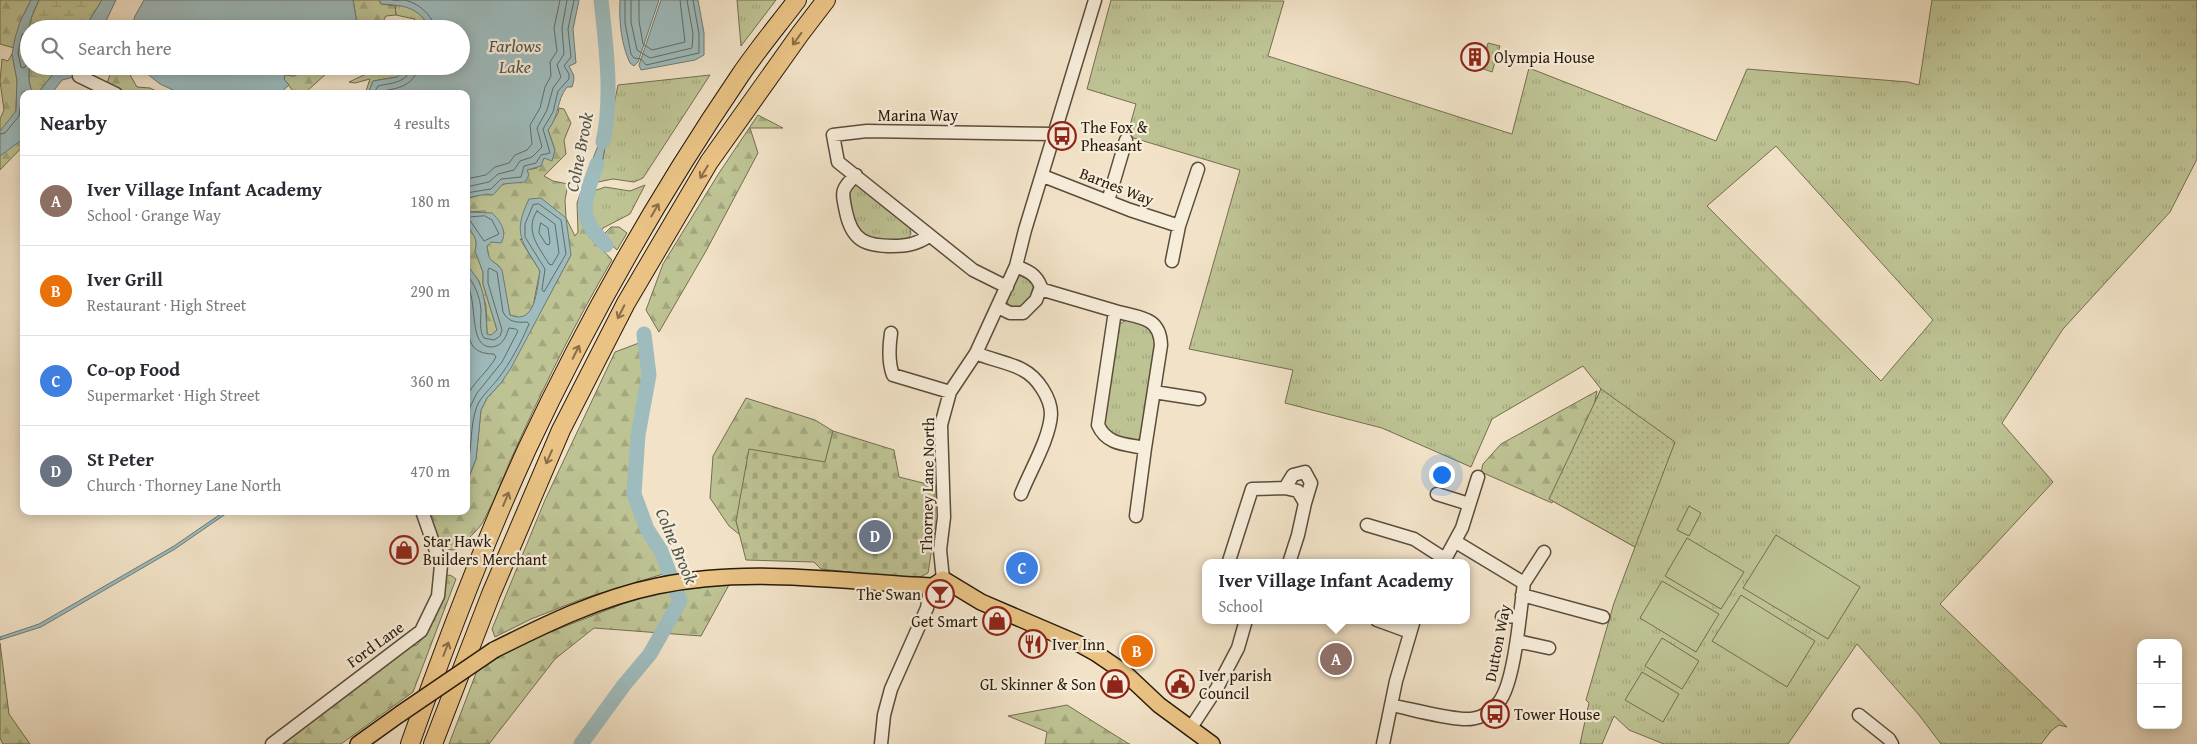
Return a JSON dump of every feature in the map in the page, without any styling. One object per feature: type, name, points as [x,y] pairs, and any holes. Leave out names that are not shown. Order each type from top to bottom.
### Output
[{"type":"highway","points":[[410,744],[472,580],[526,451],[605,295],[676,173],[742,73],[797,0]]},
{"type":"highway","points":[[433,744],[491,594],[546,464],[561,430],[626,303],[709,162],[826,0]]},
{"type":"main road","points":[[358,744],[494,650],[554,621],[598,603],[656,586],[694,580],[768,575],[927,586],[934,586],[944,580],[981,602],[1091,651],[1125,673],[1159,705],[1212,744]]},
{"type":"street","name":"Thorney Lane North","points":[[944,580],[940,550],[944,517],[941,425],[950,392],[976,354],[1016,266],[1025,230],[1095,0]]},
{"type":"street","points":[[79,76],[108,90]]},
{"type":"street","name":"Marina Way","points":[[856,175],[838,162],[833,134],[857,131],[1054,134]]},
{"type":"street","points":[[1108,201],[1126,140]]},
{"type":"street","points":[[1172,261],[1179,226],[1198,169]]},
{"type":"street","points":[[929,236],[916,244],[899,246],[871,245],[859,238],[848,223],[842,194],[844,187],[856,175],[973,270],[1007,287]]},
{"type":"street","name":"Barnes Way","points":[[1042,176],[1179,226]]},
{"type":"street","points":[[998,306],[1010,313],[1023,313],[1036,300],[1040,289],[1038,280],[1031,272],[1016,266]]},
{"type":"street","points":[[1040,289],[1151,321],[1158,326],[1161,334],[1161,345],[1136,516]]},
{"type":"street","points":[[1115,312],[1098,425],[1102,435],[1112,441],[1145,448]]},
{"type":"street","points":[[891,334],[889,345],[890,368],[893,375],[950,392]]},
{"type":"street","points":[[976,354],[988,360],[1024,370],[1042,386],[1051,413],[1045,436],[1020,494]]},
{"type":"street","points":[[1154,392],[1199,399]]},
{"type":"street","points":[[1284,488],[1293,475],[1306,472],[1311,483],[1290,559]]},
{"type":"street","points":[[1445,559],[1456,542],[1478,477]]},
{"type":"street","points":[[1229,559],[1252,489],[1284,488],[1298,491],[1306,503]]},
{"type":"street","points":[[1437,494],[1469,504]]},
{"type":"street","name":"Ford Lane","points":[[272,744],[421,631],[438,596],[442,565],[423,515]]},
{"type":"street","points":[[1367,525],[1414,539],[1441,559]]},
{"type":"street","points":[[1456,542],[1523,589],[1603,617]]},
{"type":"street","points":[[1523,589],[1544,552]]},
{"type":"street","points":[[881,744],[884,715],[891,689],[927,608],[930,595],[927,586]]},
{"type":"street","name":"Dutton Way","points":[[1392,705],[1464,719],[1486,715],[1501,701],[1509,678],[1517,641],[1523,589]]},
{"type":"street","points":[[1502,617],[1519,616]]},
{"type":"street","points":[[1190,729],[1196,716],[1217,688],[1238,648],[1245,624]]},
{"type":"street","points":[[1383,744],[1396,681],[1412,626]]},
{"type":"street","points":[[1517,641],[1549,648]]},
{"type":"street","points":[[1859,715],[1889,739],[1892,744]]},
{"type":"green space","points":[[0,0],[31,0],[20,20],[14,48],[0,44]]},
{"type":"green space","points":[[39,0],[102,0],[90,20],[30,20]]},
{"type":"green space","points":[[353,0],[379,0],[381,4],[395,6],[396,15],[386,16],[384,20],[356,20]]},
{"type":"green space","points":[[737,0],[776,0],[741,46]]},
{"type":"green space","points":[[1111,0],[1284,1],[1268,56],[1512,134],[1529,68],[1716,141],[1747,69],[1908,82],[1919,85],[1932,0],[2197,0],[2197,159],[2170,212],[2063,329],[2002,423],[2053,482],[1940,604],[2067,727],[2059,725],[2052,730],[2041,744],[1941,744],[1919,715],[1857,644],[1788,744],[1664,744],[1629,730],[1614,716],[1602,744],[1580,744],[1589,703],[1586,700],[1614,603],[1635,547],[1549,499],[1601,389],[1583,366],[1492,419],[1471,467],[1382,428],[1285,403],[1293,370],[1189,349],[1240,170],[1127,136],[1136,104],[1087,89]],"holes":[[[1776,146],[1933,320],[1881,381],[1707,206]]]},
{"type":"green space","points":[[404,5],[420,13],[424,20],[415,20],[396,15],[395,6]]},
{"type":"green space","points":[[1488,43],[1500,46],[1492,72],[1481,68]]},
{"type":"green space","points":[[12,54],[17,80],[16,111],[20,112],[20,149],[0,170],[0,119],[4,110],[0,81],[2,59],[8,61]]},
{"type":"green space","points":[[29,75],[52,75],[40,90],[31,90]]},
{"type":"green space","points":[[110,75],[130,75],[137,87],[154,90],[117,90],[107,83]]},
{"type":"green space","points":[[285,75],[325,75],[308,90],[292,90],[284,79]]},
{"type":"green space","points":[[364,75],[399,75],[373,81],[370,90],[366,90],[370,79],[355,83],[349,82]]},
{"type":"green space","points":[[710,75],[643,178],[634,182],[613,179],[598,182],[618,85]]},
{"type":"green space","points":[[559,108],[564,109],[571,123],[564,140],[566,154],[544,176],[553,181],[568,184],[565,200],[566,218],[575,236],[578,232],[577,203],[580,194],[583,193],[583,219],[587,233],[612,260],[552,371],[483,522],[460,546],[453,550],[448,549],[439,541],[428,515],[470,515],[470,474],[476,459],[481,410],[487,398],[501,383],[571,255],[520,239],[540,271],[533,306],[527,316],[519,318],[510,315],[499,266],[489,259],[487,246],[490,242],[496,242],[485,211],[470,212],[470,198],[481,195],[507,183],[521,183],[526,170],[537,168],[544,158],[555,150],[548,130]]},
{"type":"green space","points":[[758,115],[783,128],[750,128],[758,153],[706,251],[659,332],[646,310],[663,264],[719,173]]},
{"type":"green space","points":[[855,184],[910,228],[911,234],[905,242],[875,243],[855,229],[846,191]]},
{"type":"green space","points":[[645,185],[630,214],[603,228],[600,234],[591,214],[594,191],[605,187],[630,191]]},
{"type":"green space","points":[[611,227],[619,227],[627,233],[617,250],[602,236]]},
{"type":"green space","points":[[470,229],[476,239],[475,251],[483,272],[483,284],[497,330],[491,336],[487,334],[486,306],[479,281],[470,270]]},
{"type":"green space","points":[[1020,273],[1027,273],[1034,284],[1029,301],[1022,308],[1009,307],[1007,301],[1014,278]]},
{"type":"green space","points":[[1129,318],[1153,326],[1158,334],[1143,431],[1138,440],[1106,435],[1102,423],[1117,326]]},
{"type":"green space","points":[[639,343],[646,360],[640,418],[628,481],[635,516],[658,553],[663,574],[582,599],[531,619],[495,637],[492,629],[545,500],[615,352]]},
{"type":"green space","points":[[1601,389],[1675,442],[1635,547],[1549,499]]},
{"type":"green space","points":[[1597,391],[1588,434],[1567,480],[1552,503],[1481,472],[1483,464],[1501,444]]},
{"type":"green space","points":[[746,398],[815,420],[833,431],[825,463],[736,521],[740,535],[729,526],[710,498],[713,456]]},
{"type":"green space","points":[[833,431],[894,450],[899,477],[935,486],[935,529],[928,573],[916,579],[821,569],[814,562],[746,560],[736,521],[749,449],[825,462]]},
{"type":"green space","points":[[1689,506],[1701,513],[1689,536],[1677,530]]},
{"type":"green space","points":[[1776,535],[1860,587],[1828,639],[1743,588]]},
{"type":"green space","points":[[1687,538],[1744,572],[1721,609],[1665,576]]},
{"type":"green space","points":[[444,574],[456,579],[413,692],[341,744],[277,744],[408,647],[417,645],[422,639],[421,632]]},
{"type":"green space","points":[[1662,581],[1719,614],[1696,652],[1640,618]]},
{"type":"green space","points":[[730,583],[701,636],[594,628],[555,659],[489,744],[449,744],[478,668],[530,640],[648,594]]},
{"type":"green space","points":[[1741,595],[1815,641],[1787,687],[1712,641]]},
{"type":"green space","points":[[1662,638],[1699,661],[1682,689],[1645,666]]},
{"type":"green space","points":[[0,643],[9,714],[30,744],[3,744],[0,738]]},
{"type":"green space","points":[[1642,672],[1679,694],[1663,722],[1625,700]]},
{"type":"green space","points":[[1067,705],[1129,744],[1045,744],[1047,732],[1008,716]]},
{"type":"water","points":[[31,0],[39,0],[31,20],[21,20]]},
{"type":"water","points":[[102,0],[116,0],[106,20],[90,20]]},
{"type":"water","points":[[144,0],[353,0],[356,20],[134,20]]},
{"type":"water","name":"Farlows Lake","points":[[379,0],[579,0],[573,29],[576,63],[569,66],[574,75],[574,80],[572,87],[567,87],[564,92],[548,130],[555,150],[552,161],[544,158],[541,166],[527,170],[529,175],[525,182],[503,184],[493,195],[487,194],[470,197],[470,90],[370,90],[373,81],[399,75],[470,75],[470,20],[424,20],[410,9],[397,5],[381,4]]},
{"type":"water","points":[[620,0],[659,0],[638,62],[634,66],[630,63],[627,56],[623,40],[620,24]]},
{"type":"water","points":[[661,0],[698,0],[704,33],[704,55],[695,60],[641,70],[639,65]]},
{"type":"water","points":[[20,22],[20,75],[29,75],[32,90],[20,90],[20,141],[0,156],[0,131],[16,111],[17,80],[12,54]]},
{"type":"water","points":[[52,75],[81,75],[62,80],[54,90],[40,90]]},
{"type":"water","points":[[149,75],[285,75],[284,79],[289,85],[283,90],[173,90],[160,84]]},
{"type":"water","points":[[607,123],[607,138],[598,182],[585,185],[588,171]]},
{"type":"water","points":[[594,191],[591,214],[600,234],[596,242],[585,226],[583,214],[583,193]]},
{"type":"water","points":[[541,198],[566,218],[571,255],[511,368],[501,383],[487,398],[481,410],[476,459],[470,474],[470,268],[479,282],[483,294],[487,334],[491,335],[497,330],[483,284],[483,272],[475,251],[476,240],[470,229],[470,212],[492,213],[500,223],[504,235],[503,239],[501,243],[491,242],[487,246],[488,252],[490,259],[502,270],[510,315],[519,317],[525,315],[534,304],[540,271],[521,237],[521,221],[529,199]]},
{"type":"water","points":[[219,515],[224,515],[175,549],[41,627],[0,640],[0,637],[39,624],[174,546]]},
{"type":"waterway","name":"Colne Brook","points":[[601,0],[608,90],[608,108],[603,142]]},
{"type":"waterway","name":"Colne Brook","points":[[597,164],[585,206],[590,226],[606,245]]},
{"type":"waterway","name":"Colne Brook","points":[[581,744],[624,685],[650,654],[680,601],[661,551],[647,529],[634,494],[638,435],[649,375],[644,334]]},
{"type":"place","name":"Olympia House","points":[[1475,57]]},
{"type":"place","name":"The Fox & Pheasant","points":[[1062,136]]},
{"type":"place","name":"St Peter","points":[[875,536]]},
{"type":"place","name":"Star Hawk Builders Merchant","points":[[404,550]]},
{"type":"place","name":"Co-op Food","points":[[1022,568]]},
{"type":"place","name":"The Swan","points":[[940,594]]},
{"type":"place","name":"Get Smart","points":[[997,621]]},
{"type":"place","name":"Iver Inn","points":[[1033,644]]},
{"type":"place","name":"Iver Grill","points":[[1137,651]]},
{"type":"place","name":"Iver Village Infant Academy","points":[[1336,659]]},
{"type":"place","name":"GL Skinner & Son","points":[[1115,684]]},
{"type":"place","name":"Iver parish Council","points":[[1180,684]]},
{"type":"place","name":"Tower House","points":[[1495,714]]}]
